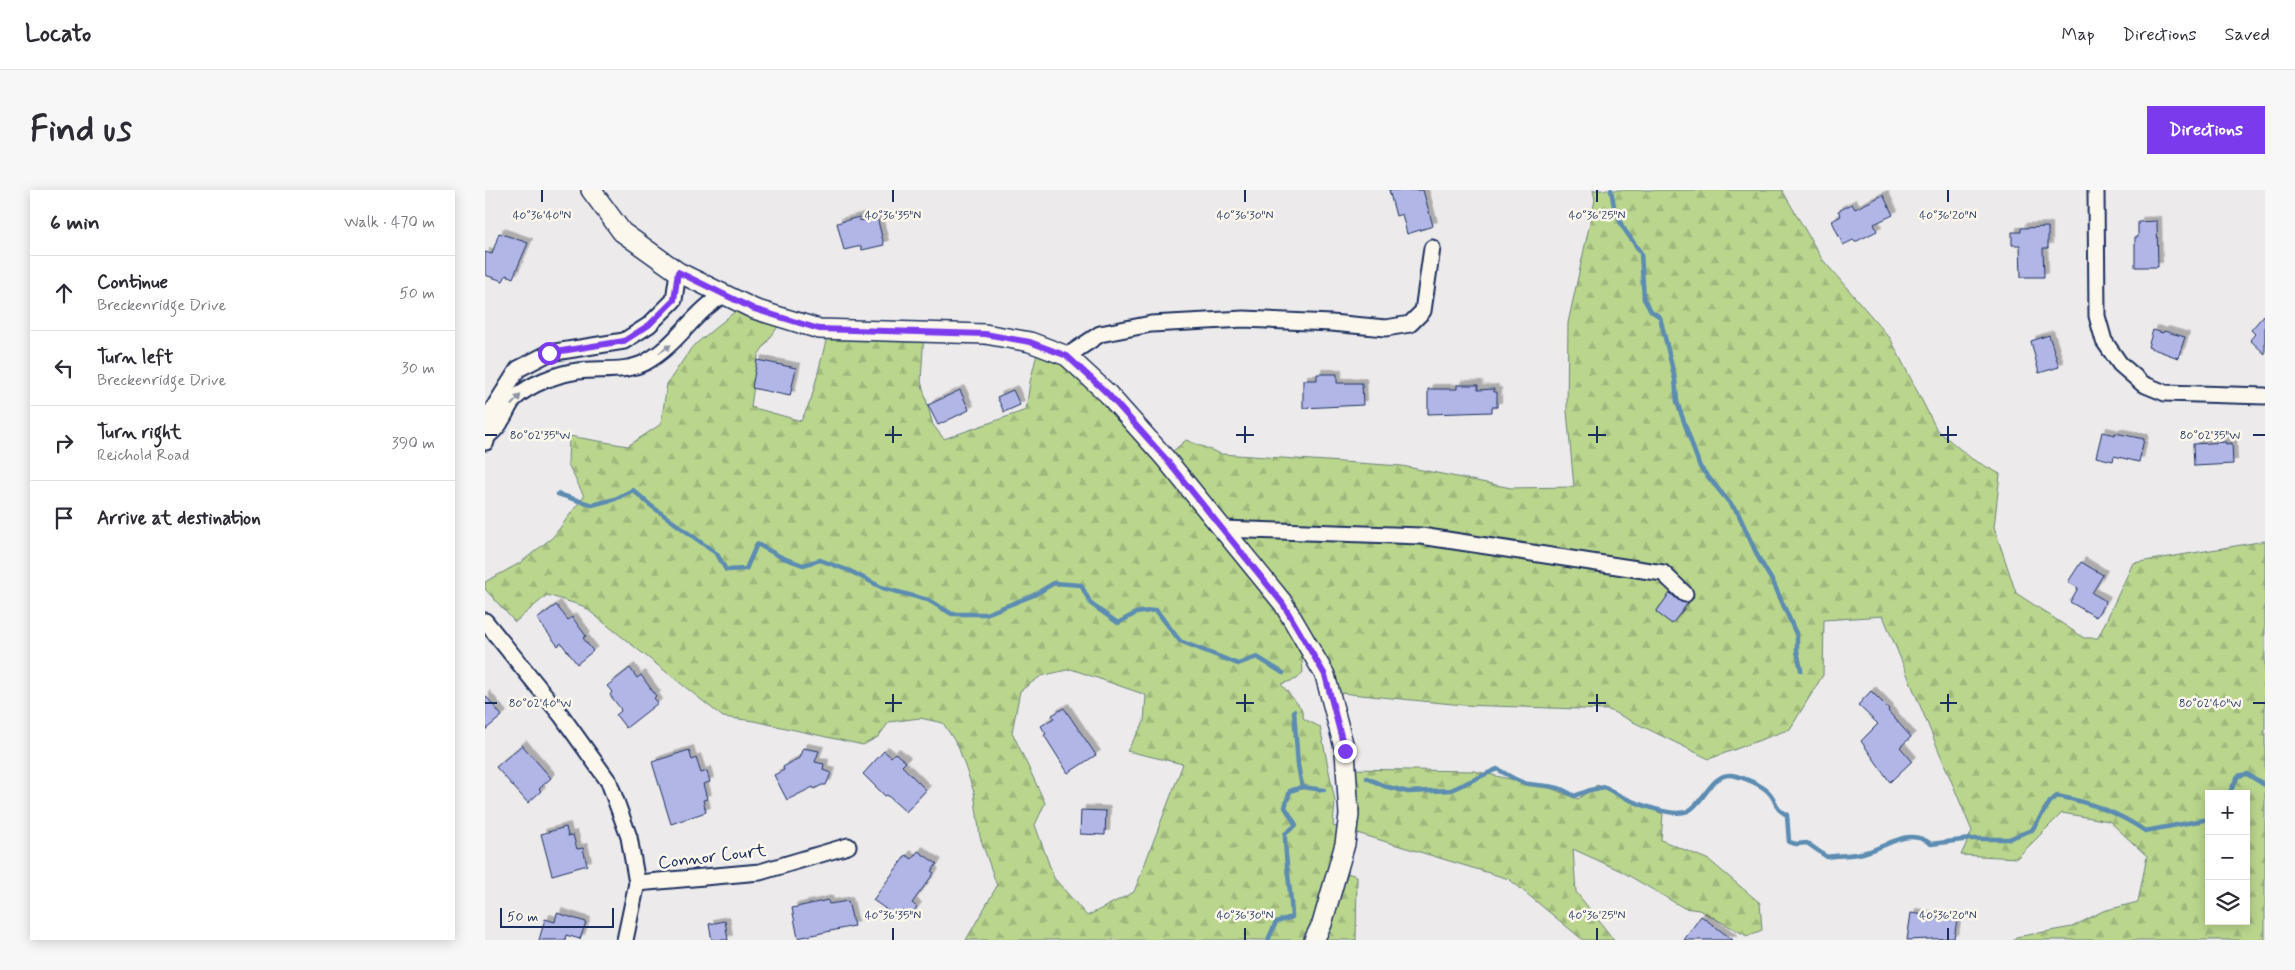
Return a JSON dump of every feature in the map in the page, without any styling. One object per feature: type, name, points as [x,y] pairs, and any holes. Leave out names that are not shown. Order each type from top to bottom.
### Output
[{"type":"street","points":[[591,190],[622,232],[678,272],[754,309],[819,329],[985,334],[1030,342],[1067,356],[1108,394],[1165,458],[1283,604],[1325,675],[1345,751],[1349,815],[1345,844],[1322,924],[1314,940]]},
{"type":"street","points":[[2096,190],[2097,316],[2104,341],[2119,364],[2143,384],[2165,393],[2265,396]]},
{"type":"street","points":[[1067,356],[1100,334],[1151,324],[1244,319],[1387,328],[1409,324],[1423,312],[1432,248]]},
{"type":"street","points":[[485,442],[489,415],[518,369],[549,353],[624,341],[649,325],[674,300],[678,272]]},
{"type":"street","points":[[485,442],[500,424],[514,399],[538,383],[577,372],[613,369],[644,363],[672,344],[695,318],[713,301],[723,295]]},
{"type":"street","points":[[1223,529],[1421,536],[1663,573],[1685,594]]},
{"type":"street","points":[[485,621],[561,715],[609,782],[629,837],[637,883],[625,940]]},
{"type":"street","name":"Connor Court","points":[[637,883],[760,872],[848,846]]},
{"type":"green space","points":[[1593,190],[1782,190],[1822,259],[1890,338],[1937,430],[1972,459],[2000,474],[1994,527],[2016,593],[2084,638],[2098,638],[2133,563],[2265,541],[2265,940],[2014,940],[2016,937],[2072,927],[2103,911],[2138,902],[2147,856],[2109,821],[2062,813],[2017,858],[1961,855],[1972,831],[1883,616],[1824,620],[1823,675],[1790,729],[1709,759],[1609,710],[1463,705],[1330,692],[1314,656],[1302,660],[1303,672],[1297,679],[1281,684],[1301,708],[1304,719],[1320,727],[1335,801],[1333,826],[1346,830],[1346,769],[1474,771],[1550,788],[1578,799],[1597,785],[1663,814],[1661,840],[1709,860],[1760,903],[1762,930],[1747,936],[1699,910],[1684,908],[1621,871],[1573,849],[1576,892],[1614,940],[1583,940],[1509,879],[1347,830],[1337,870],[1357,876],[1356,940],[966,940],[997,886],[980,837],[974,792],[958,746],[943,723],[920,718],[889,722],[878,737],[863,745],[754,721],[723,717],[583,606],[547,595],[515,622],[485,589],[485,582],[520,563],[553,537],[584,496],[568,464],[569,436],[628,446],[661,424],[667,384],[692,347],[743,305],[784,318],[758,355],[751,407],[801,421],[811,400],[829,329],[924,332],[921,381],[933,425],[944,439],[1026,410],[1030,382],[1039,346],[1067,356],[1165,458],[1186,440],[1221,454],[1402,466],[1511,488],[1574,487],[1567,411],[1568,323],[1595,200]],"holes":[[[1071,669],[1146,695],[1144,722],[1127,751],[1183,764],[1134,892],[1087,916],[1054,878],[1035,825],[1045,803],[1012,732],[1020,691],[1041,676]]]},
{"type":"building","points":[[1389,190],[1423,190],[1433,226],[1407,234],[1402,214],[1396,216]]},
{"type":"building","points":[[1883,195],[1893,215],[1874,224],[1877,231],[1855,242],[1853,240],[1843,245],[1832,221],[1841,216],[1838,211],[1852,204],[1855,209]]},
{"type":"building","points":[[859,217],[860,221],[877,217],[884,245],[862,250],[861,246],[844,250],[837,223]]},
{"type":"building","points":[[2157,221],[2158,267],[2135,267],[2135,237],[2138,237],[2138,222]]},
{"type":"building","points":[[2048,227],[2048,248],[2043,248],[2044,277],[2021,277],[2020,245],[2012,245],[2012,232],[2021,232],[2021,228]]},
{"type":"building","points":[[499,233],[528,243],[513,278],[506,275],[503,281],[485,275],[485,252],[492,254]]},
{"type":"building","points":[[2265,314],[2265,354],[2250,340],[2255,334],[2251,330]]},
{"type":"building","points":[[2153,330],[2185,337],[2178,358],[2148,347]]},
{"type":"building","points":[[2049,335],[2059,367],[2039,373],[2031,341]]},
{"type":"building","points":[[757,360],[796,368],[790,396],[752,388]]},
{"type":"building","points":[[1317,374],[1337,374],[1337,383],[1362,383],[1363,405],[1303,408],[1303,380],[1317,380]]},
{"type":"building","points":[[1457,385],[1478,385],[1478,390],[1494,389],[1494,392],[1497,392],[1497,407],[1492,407],[1492,412],[1428,414],[1428,389],[1457,389]]},
{"type":"building","points":[[960,390],[969,410],[938,425],[928,405]]},
{"type":"building","points":[[1013,390],[1020,405],[1004,412],[997,397]]},
{"type":"building","points":[[2102,432],[2144,439],[2139,462],[2114,456],[2113,461],[2096,457]]},
{"type":"building","points":[[2226,442],[2226,444],[2232,443],[2233,464],[2194,466],[2193,444]]},
{"type":"building","points":[[2081,562],[2103,575],[2092,593],[2106,601],[2096,617],[2070,602],[2078,588],[2068,582]]},
{"type":"building","points":[[1670,593],[1679,601],[1688,603],[1672,624],[1656,612]]},
{"type":"building","points":[[556,605],[568,620],[572,617],[586,636],[583,638],[593,651],[577,664],[561,643],[558,646],[537,619]]},
{"type":"building","points":[[630,668],[637,678],[641,675],[656,696],[654,698],[658,703],[626,728],[616,715],[621,711],[610,695],[612,692],[607,686]]},
{"type":"building","points":[[1871,691],[1889,709],[1888,711],[1911,737],[1900,747],[1912,761],[1890,782],[1861,741],[1878,724],[1858,705]]},
{"type":"building","points":[[485,695],[502,716],[485,730]]},
{"type":"building","points":[[1064,708],[1096,755],[1068,773],[1044,735],[1046,734],[1041,726],[1054,718],[1052,715]]},
{"type":"building","points":[[522,745],[551,778],[528,803],[496,767]]},
{"type":"building","points":[[803,748],[819,751],[815,762],[824,764],[823,770],[831,773],[826,785],[814,789],[813,787],[787,800],[774,775],[784,770],[783,767],[799,758]]},
{"type":"building","points":[[689,750],[692,760],[696,758],[701,773],[707,771],[710,782],[703,784],[707,799],[703,800],[706,812],[671,824],[652,762]]},
{"type":"building","points":[[884,751],[891,757],[895,753],[906,762],[902,766],[926,790],[906,812],[887,795],[885,796],[863,774]]},
{"type":"building","points":[[1081,810],[1106,811],[1105,835],[1080,834]]},
{"type":"building","points":[[566,827],[568,836],[573,835],[577,849],[583,848],[587,865],[552,875],[541,834]]},
{"type":"building","points":[[918,851],[937,864],[931,871],[934,873],[912,903],[917,907],[910,916],[902,910],[897,917],[873,900],[906,855],[912,859]]},
{"type":"building","points":[[828,900],[829,904],[848,901],[854,926],[798,938],[792,908]]},
{"type":"building","points":[[557,913],[586,922],[580,939],[566,935],[565,940],[539,940],[545,919],[555,922]]},
{"type":"building","points":[[1911,913],[1957,920],[1954,938],[1907,940]]},
{"type":"building","points":[[1701,916],[1733,940],[1684,940]]},
{"type":"building","points":[[725,921],[728,940],[712,940],[709,924]]},
{"type":"waterway","points":[[1611,190],[1614,206],[1622,226],[1641,253],[1644,299],[1651,311],[1660,317],[1675,379],[1677,402],[1700,467],[1738,513],[1758,557],[1774,584],[1797,636],[1797,651],[1801,670]]},
{"type":"waterway","points":[[558,494],[592,505],[615,499],[633,490],[650,505],[717,554],[726,570],[746,569],[757,544],[783,558],[803,565],[820,560],[850,571],[883,588],[928,600],[952,614],[986,614],[1034,595],[1054,583],[1081,585],[1091,604],[1118,623],[1136,613],[1156,610],[1180,641],[1238,664],[1257,657],[1283,673]]},
{"type":"waterway","points":[[1294,711],[1298,765],[1302,787]]},
{"type":"waterway","points":[[1367,778],[1384,786],[1408,792],[1451,790],[1497,769],[1521,782],[1557,788],[1574,796],[1605,787],[1622,797],[1646,806],[1680,813],[1688,811],[1693,807],[1718,779],[1731,775],[1753,782],[1768,791],[1778,808],[1787,815],[1789,842],[1796,844],[1807,843],[1827,857],[1861,853],[1906,837],[1923,839],[1931,844],[1970,839],[2009,839],[2032,830],[2050,802],[2057,796],[2103,809],[2124,818],[2145,831],[2205,820]]},
{"type":"waterway","points":[[2231,790],[2238,776],[2247,774],[2265,785]]},
{"type":"waterway","points":[[1268,940],[1276,922],[1292,917],[1285,834],[1296,825],[1285,807],[1290,791],[1302,787],[1324,790]]},
{"type":"route","points":[[549,353],[624,341],[649,325],[674,300],[678,272],[754,309],[819,329],[985,334],[1030,342],[1067,356],[1108,394],[1165,458],[1283,604],[1325,675],[1345,751]]}]
